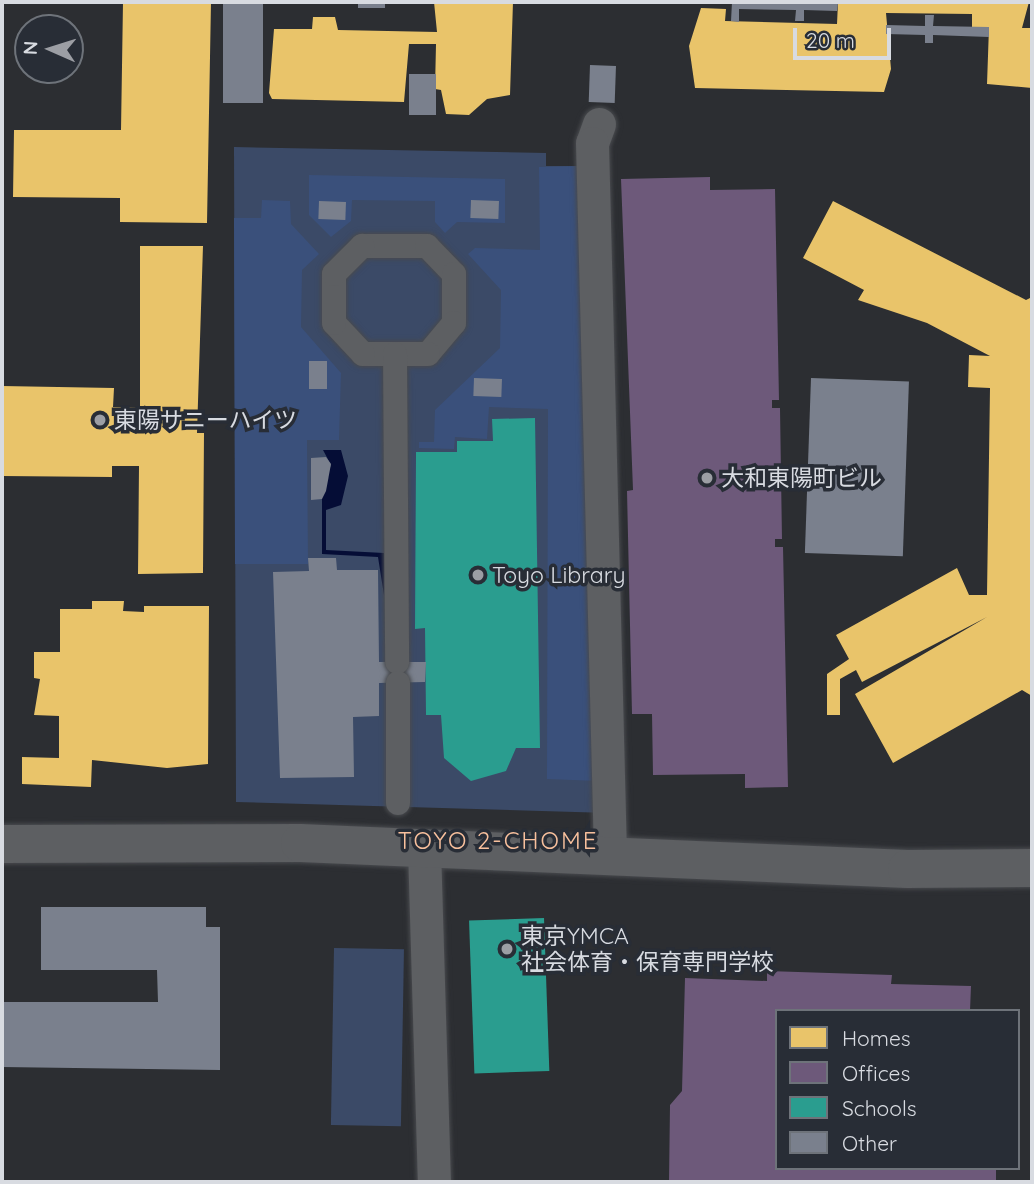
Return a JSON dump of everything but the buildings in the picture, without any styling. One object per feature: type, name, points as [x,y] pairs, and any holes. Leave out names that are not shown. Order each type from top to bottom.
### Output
[{"type":"street","points":[[599,124],[592,143],[610,856]]},
{"type":"street","points":[[362,246],[428,246],[449,255],[454,274],[454,323],[428,354],[395,354],[363,354],[334,323],[334,274],[339,257],[362,246]]},
{"type":"street","points":[[395,354],[398,803]]},
{"type":"street","points":[[2,844],[424,848],[1032,868]]},
{"type":"street","points":[[424,848],[435,1182]]},
{"type":"shaded area","points":[[234,147],[546,153],[546,166],[593,166],[609,813],[236,802]]},
{"type":"shaded area","points":[[582,166],[599,781],[547,779],[548,409],[489,407],[487,439],[455,437],[454,449],[419,448],[419,442],[434,442],[435,410],[500,348],[501,290],[468,254],[475,248],[540,250],[539,167]]},
{"type":"shaded area","points":[[309,175],[505,179],[505,223],[457,222],[445,233],[435,222],[435,201],[352,200],[351,221],[331,237],[309,215]]},
{"type":"shaded area","points":[[262,200],[290,201],[291,224],[319,254],[302,270],[301,327],[341,373],[339,440],[307,440],[308,564],[235,564],[234,218],[261,218]]},
{"type":"shaded area","points":[[323,450],[341,450],[348,476],[341,505],[326,510],[326,550],[384,553],[384,595],[378,557],[322,554],[322,491],[331,465]]},
{"type":"shaded area","points":[[334,948],[404,949],[401,1126],[331,1125]]},
{"type":"place","name":"東陽サニーハイツ","points":[[100,420]]},
{"type":"place","name":"大和東陽町ビル","points":[[707,478]]},
{"type":"place","name":"Toyo Library","points":[[478,575]]},
{"type":"place","name":"東京YMCA 社会体育・保育専門学校","points":[[507,949]]},
{"type":"district","name":"TOYO 2-CHOME","points":[[498,841]]}]
